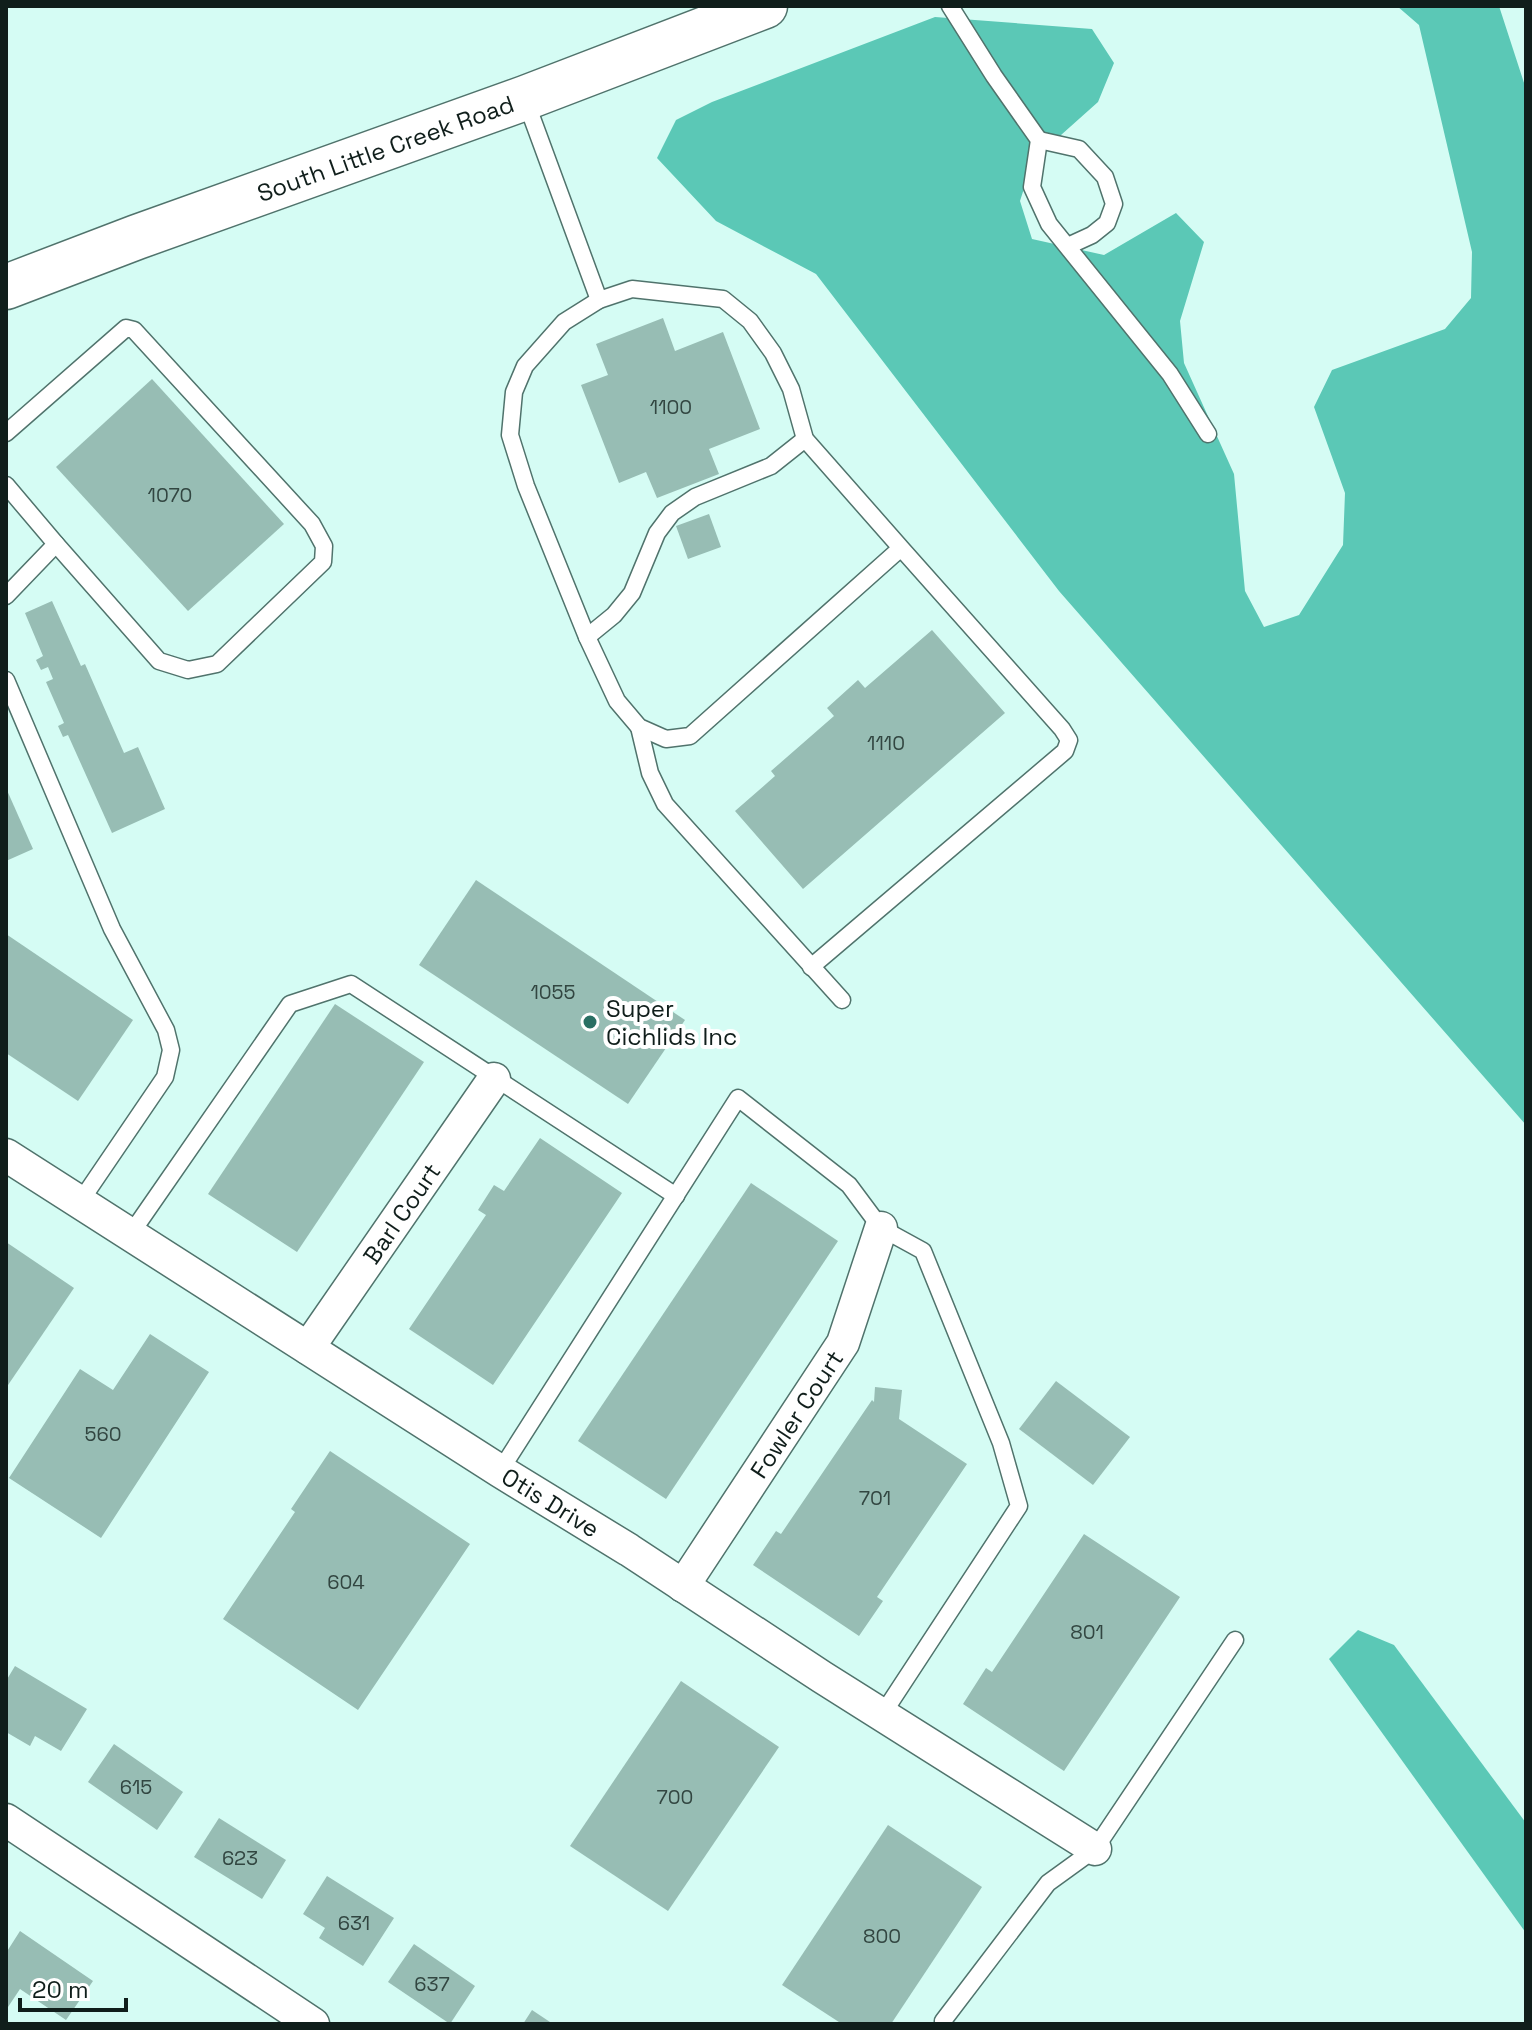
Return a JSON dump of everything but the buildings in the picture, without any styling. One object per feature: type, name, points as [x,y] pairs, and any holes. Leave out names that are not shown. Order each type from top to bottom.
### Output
[{"type":"street","name":"South Little Creek Road","points":[[6,287],[152,231],[525,98],[765,6]]},
{"type":"street","name":"Barl Court","points":[[308,1348],[494,1079]]},
{"type":"street","name":"Otis Drive","points":[[6,1155],[1095,1849]]},
{"type":"street","name":"Fowler Court","points":[[683,1586],[843,1343],[881,1228]]},
{"type":"street","points":[[6,1820],[313,2024]]},
{"type":"lane","points":[[950,6],[1039,140],[1079,149],[1105,177],[1114,204],[1107,223],[1092,235],[1068,246]]},
{"type":"lane","points":[[525,98],[599,300]]},
{"type":"lane","points":[[1039,140],[1032,187],[1049,224],[1170,374],[1208,434]]},
{"type":"lane","points":[[811,967],[1065,751],[1069,740],[1052,717],[805,439],[791,389],[773,353],[750,321],[723,299],[632,289],[599,300],[564,322],[525,366],[514,392],[510,435],[526,486],[587,637],[617,701],[639,727],[666,739],[690,736],[901,548]]},
{"type":"lane","points":[[6,433],[126,328],[134,330],[312,524],[324,546],[323,562],[217,664],[188,670],[159,661],[6,485]]},
{"type":"lane","points":[[587,637],[614,615],[632,593],[657,533],[672,513],[695,497],[771,466],[805,439]]},
{"type":"lane","points":[[6,596],[56,544]]},
{"type":"lane","points":[[6,680],[112,929],[166,1030],[171,1050],[165,1077],[80,1202]]},
{"type":"lane","points":[[639,727],[650,773],[665,804],[842,1000]]},
{"type":"lane","points":[[130,1235],[290,1004],[351,984],[676,1196]]},
{"type":"lane","points":[[500,1471],[738,1098],[849,1185],[881,1228],[923,1251],[1001,1443],[1019,1506],[882,1715]]},
{"type":"lane","points":[[943,2021],[1048,1883],[1095,1849],[1235,1640]]},
{"type":"green space","points":[[1397,6],[1499,6],[1526,89],[1526,1125],[1059,591],[816,274],[716,221],[657,158],[676,120],[712,102],[935,17],[1092,29],[1114,63],[1098,102],[1033,160],[1020,201],[1032,239],[1104,255],[1176,213],[1204,242],[1180,321],[1184,363],[1234,474],[1245,591],[1264,627],[1299,615],[1343,545],[1345,493],[1314,407],[1332,370],[1445,329],[1471,298],[1472,252],[1419,25]]},
{"type":"green space","points":[[1358,1630],[1394,1645],[1526,1823],[1526,1933],[1329,1659]]},
{"type":"place","name":"Super Cichlids Inc","points":[[590,1022]]}]
